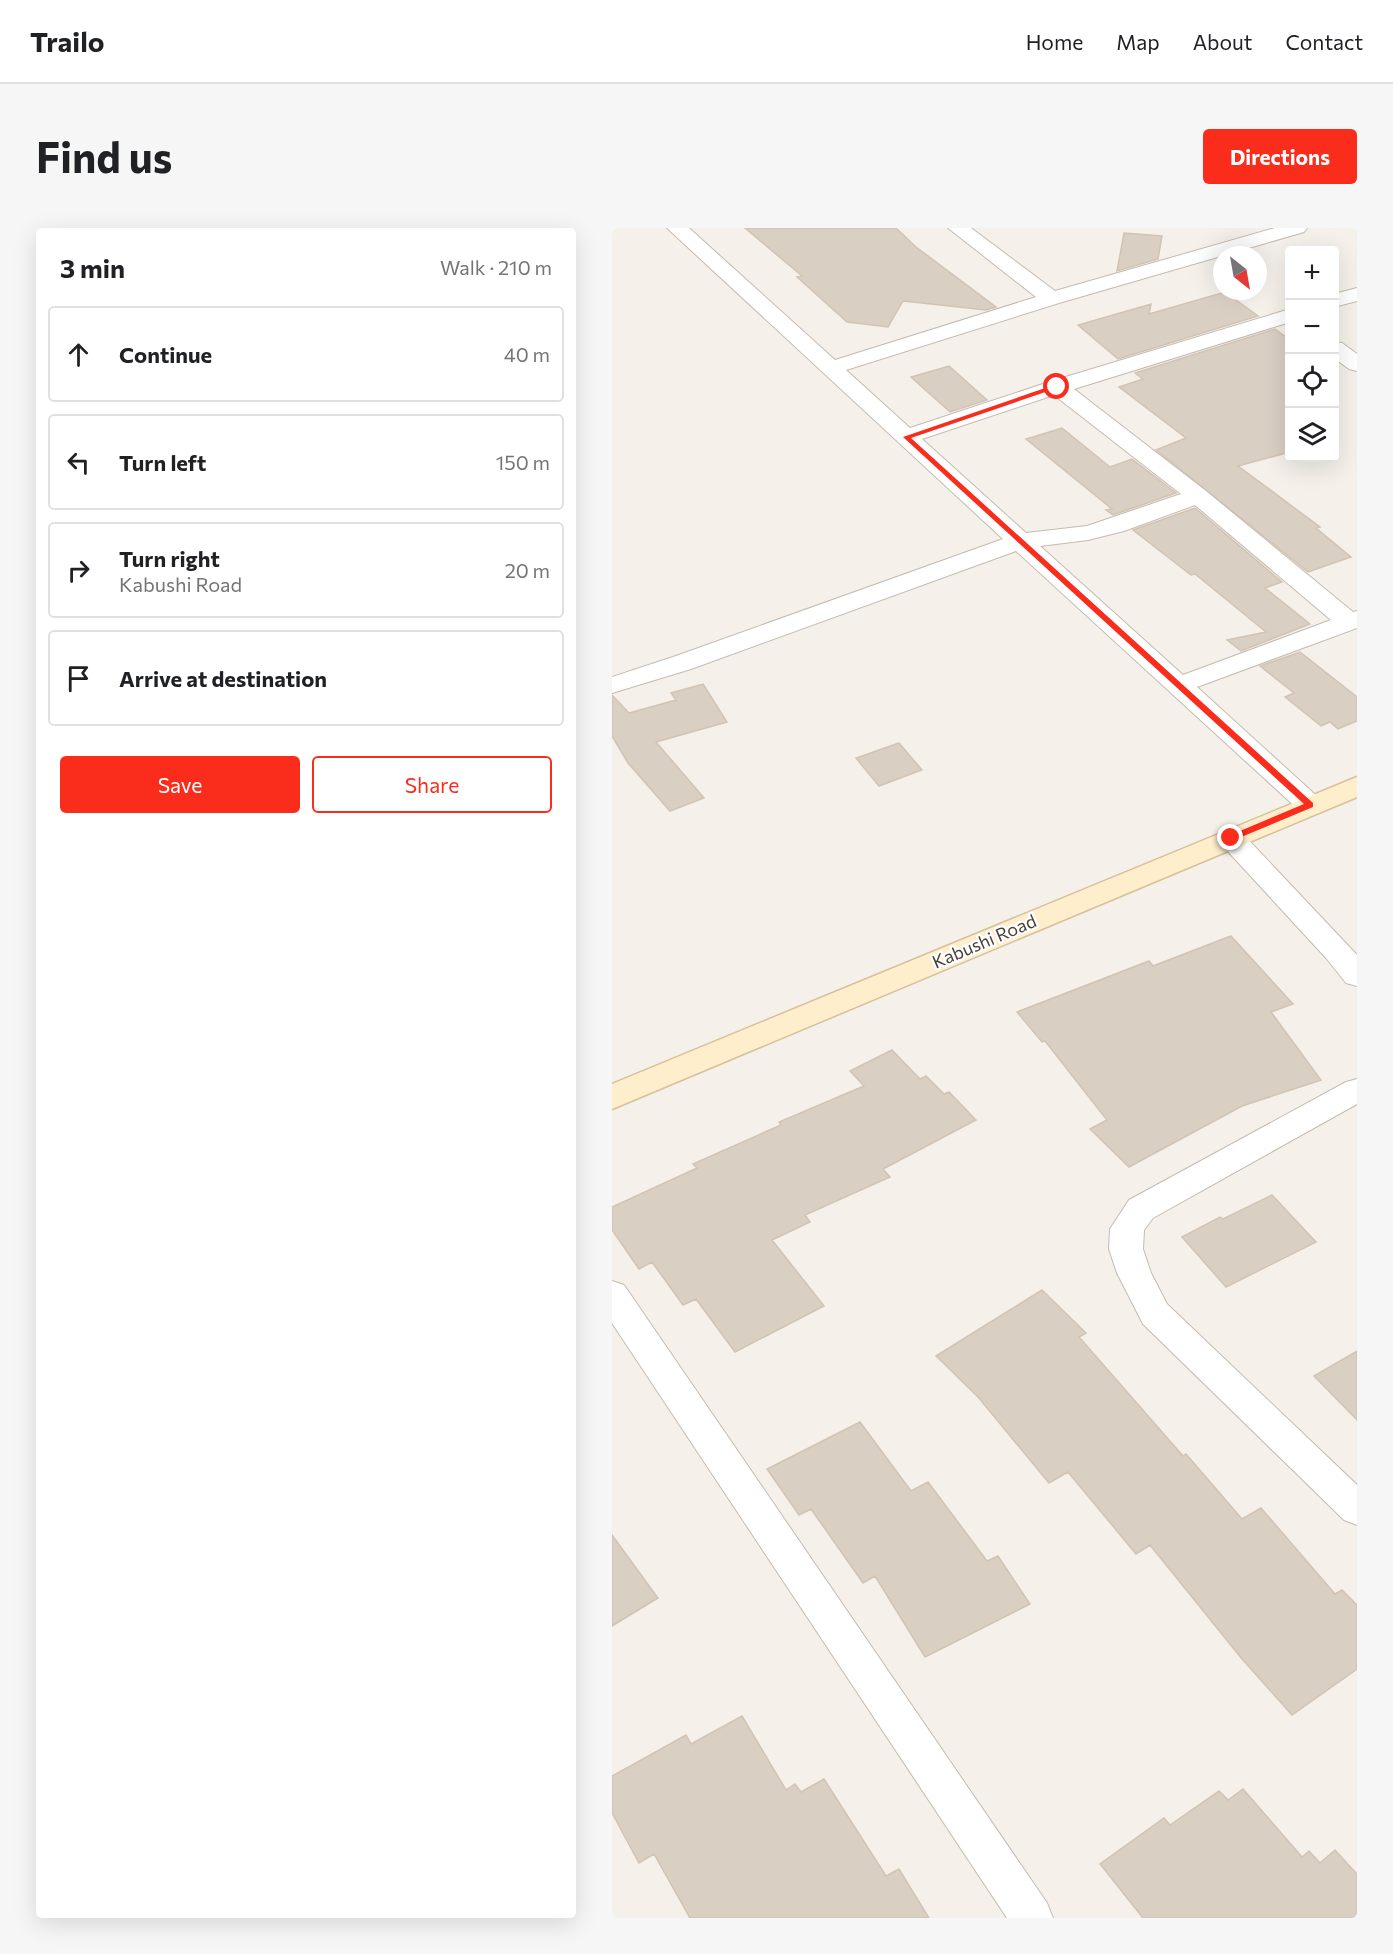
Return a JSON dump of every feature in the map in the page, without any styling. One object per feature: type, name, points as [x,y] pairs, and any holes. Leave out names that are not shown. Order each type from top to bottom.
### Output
[{"type":"main road","name":"Kabushi Road","points":[[612,1097],[1357,786]]},
{"type":"street","points":[[677,228],[1310,805]]},
{"type":"street","points":[[958,228],[1052,299]]},
{"type":"street","points":[[1218,228],[1242,244]]},
{"type":"street","points":[[831,368],[1052,299],[1297,228]]},
{"type":"street","points":[[1338,300],[1357,294]]},
{"type":"street","points":[[906,437],[1057,387],[1285,317]]},
{"type":"street","points":[[1339,351],[1357,364]]},
{"type":"street","points":[[1057,387],[1198,496],[1353,621]]},
{"type":"street","points":[[612,685],[682,663],[1020,541],[1088,533],[1115,526],[1198,496]]},
{"type":"street","points":[[1179,685],[1353,621]]},
{"type":"street","points":[[1231,838],[1337,951],[1357,976]]},
{"type":"street","points":[[1357,1090],[1141,1209],[1126,1231],[1128,1257],[1137,1282],[1155,1314],[1357,1509]]},
{"type":"street","points":[[612,1295],[1032,1918]]},
{"type":"building","points":[[745,228],[896,228],[916,247],[996,307],[986,310],[903,301],[888,327],[847,322],[797,277],[802,276]]},
{"type":"building","points":[[1124,233],[1162,236],[1158,259],[1117,271]]},
{"type":"building","points":[[1213,295],[1213,300],[1236,300],[1258,316],[1118,359],[1078,325],[1151,304],[1149,314]]},
{"type":"building","points":[[1275,329],[1285,336],[1285,453],[1238,466],[1320,527],[1316,528],[1351,557],[1308,572],[1156,450],[1186,438],[1119,387],[1143,379],[1135,373]]},
{"type":"building","points":[[949,366],[987,400],[950,412],[911,377]]},
{"type":"building","points":[[1062,428],[1110,467],[1132,459],[1176,493],[1113,515],[1106,510],[1112,509],[1026,439]]},
{"type":"building","points":[[1195,508],[1282,582],[1265,588],[1310,624],[1241,651],[1227,640],[1266,632],[1195,574],[1191,575],[1133,530]]},
{"type":"building","points":[[1300,652],[1357,697],[1357,721],[1338,729],[1330,722],[1321,726],[1285,697],[1294,693],[1260,666]]},
{"type":"building","points":[[703,684],[727,722],[656,742],[704,798],[670,811],[628,763],[612,736],[612,695],[629,713],[676,700],[671,693]]},
{"type":"building","points":[[899,743],[922,770],[879,786],[856,758]]},
{"type":"building","points":[[1231,936],[1293,1004],[1271,1012],[1321,1080],[1242,1106],[1129,1167],[1090,1129],[1107,1120],[1045,1041],[1042,1042],[1017,1012],[1149,961],[1153,966]]},
{"type":"building","points":[[892,1050],[920,1079],[926,1076],[944,1094],[949,1092],[976,1120],[883,1169],[890,1177],[805,1215],[810,1222],[772,1240],[824,1306],[735,1352],[696,1299],[683,1305],[652,1262],[639,1269],[612,1230],[612,1207],[697,1168],[693,1164],[781,1125],[779,1122],[864,1086],[850,1071]]},
{"type":"building","points":[[1272,1195],[1316,1242],[1226,1287],[1182,1237],[1220,1217],[1223,1219]]},
{"type":"building","points":[[1042,1290],[1086,1333],[1079,1337],[1183,1456],[1186,1454],[1242,1519],[1261,1508],[1335,1594],[1342,1590],[1357,1605],[1357,1669],[1292,1715],[1242,1659],[1150,1545],[1136,1554],[1068,1472],[1049,1483],[978,1397],[936,1356]]},
{"type":"building","points":[[1357,1351],[1357,1420],[1314,1376]]},
{"type":"building","points":[[860,1422],[911,1491],[928,1482],[987,1561],[998,1556],[1030,1604],[925,1657],[875,1576],[863,1583],[811,1509],[799,1515],[767,1469]]},
{"type":"building","points":[[612,1535],[658,1598],[612,1626]]},
{"type":"building","points":[[742,1716],[786,1790],[795,1784],[801,1792],[824,1779],[886,1876],[899,1869],[929,1918],[690,1918],[654,1854],[639,1863],[612,1813],[612,1776],[686,1735],[691,1744]]},
{"type":"building","points":[[1243,1789],[1302,1857],[1309,1851],[1320,1863],[1335,1850],[1357,1874],[1357,1918],[1143,1918],[1100,1864],[1164,1818],[1170,1825],[1219,1791],[1228,1800]]},
{"type":"route","points":[[1057,387],[906,437],[1310,805],[1231,838]]}]
